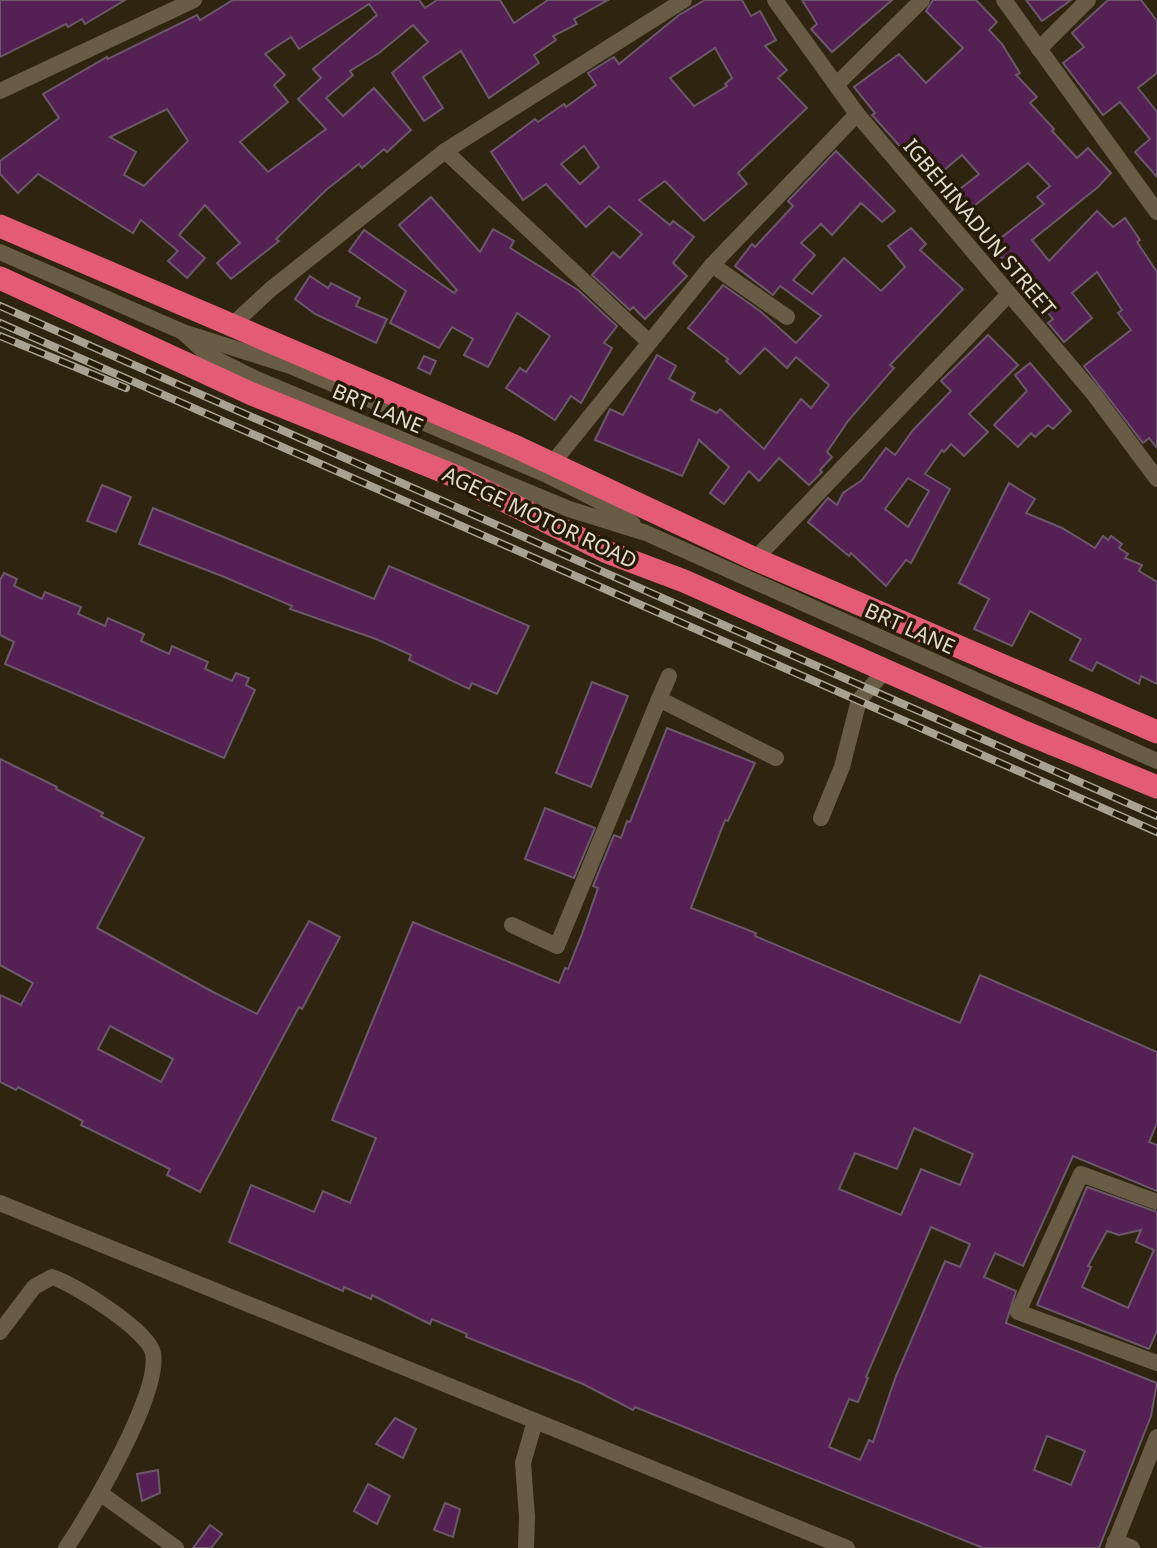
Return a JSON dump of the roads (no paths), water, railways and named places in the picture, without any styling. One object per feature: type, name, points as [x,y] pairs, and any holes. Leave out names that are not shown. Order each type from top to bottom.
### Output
[{"type":"highway","points":[[0,226],[231,326],[279,343],[755,559],[1157,732]]},
{"type":"highway","name":"AGEGE MOTOR ROAD","points":[[0,278],[252,394],[457,477],[607,552],[684,581],[1024,732],[1157,787]]},
{"type":"street","points":[[0,92],[194,0]]},
{"type":"street","points":[[231,326],[271,289],[445,152],[684,0]]},
{"type":"street","name":"IGBEHINADUN STREET","points":[[775,0],[857,114],[1093,393],[1157,479]]},
{"type":"street","points":[[837,84],[922,0]]},
{"type":"street","points":[[1003,0],[1157,212]]},
{"type":"street","points":[[1039,49],[1088,0]]},
{"type":"street","points":[[551,465],[712,265],[857,114]]},
{"type":"street","points":[[445,152],[649,342]]},
{"type":"street","name":"BRT LANE","points":[[0,253],[183,332],[290,366],[547,475],[597,500],[646,533]]},
{"type":"street","points":[[712,265],[787,317]]},
{"type":"street","points":[[755,559],[1009,294]]},
{"type":"street","name":"BRT LANE","points":[[183,332],[208,355],[256,379],[569,509],[646,533],[1157,761]]},
{"type":"street","points":[[821,818],[842,767],[859,700],[886,670]]},
{"type":"street","points":[[512,925],[557,946],[669,676]]},
{"type":"street","points":[[659,699],[776,758]]},
{"type":"street","points":[[1157,1202],[1081,1174],[1018,1311],[1157,1363]]},
{"type":"street","points":[[0,1203],[847,1548]]},
{"type":"street","points":[[0,1332],[34,1287],[52,1277],[70,1283],[140,1334],[153,1350],[154,1368],[137,1416],[100,1493],[66,1548]]},
{"type":"street","points":[[526,1548],[523,1463],[535,1421]]},
{"type":"street","points":[[1132,1548],[1114,1544],[1157,1437]]},
{"type":"street","points":[[100,1493],[176,1548]]},
{"type":"railway","points":[[0,306],[1157,816]]},
{"type":"railway","points":[[0,323],[1157,832]]},
{"type":"railway","points":[[0,336],[126,388]]}]
